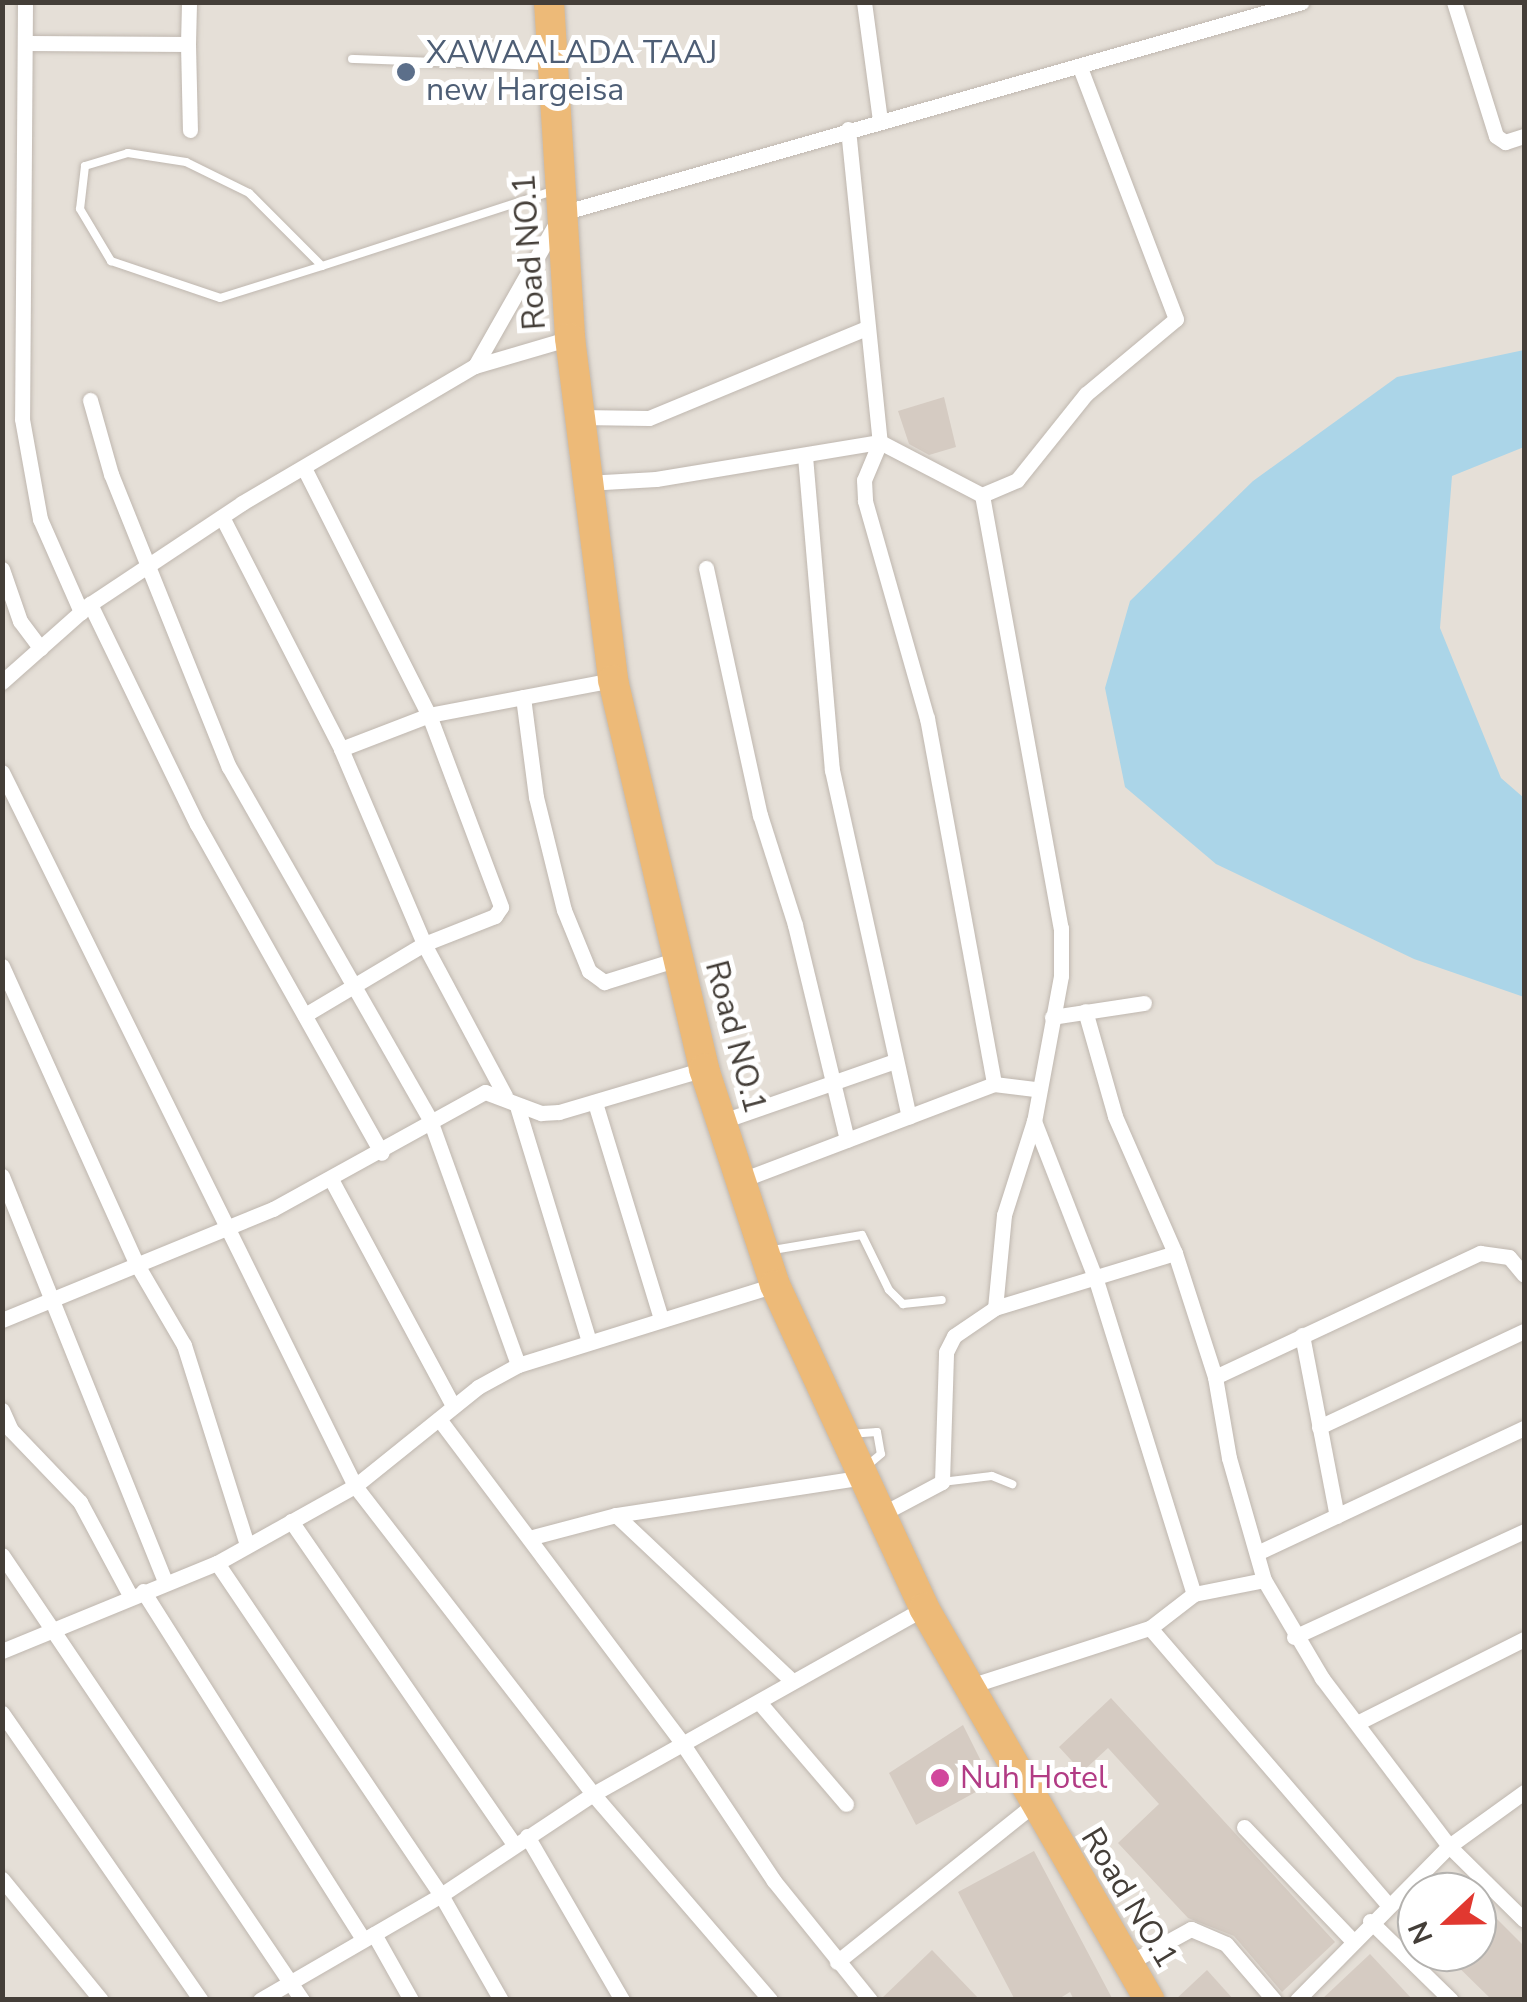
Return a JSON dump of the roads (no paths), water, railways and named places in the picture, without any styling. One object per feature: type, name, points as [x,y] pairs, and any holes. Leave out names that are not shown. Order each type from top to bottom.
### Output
[{"type":"highway","name":"Road NO.1","points":[[549,2],[570,338],[613,680],[704,1069],[775,1285],[924,1608],[1145,1998]]},
{"type":"street","points":[[26,2],[22,419],[40,519],[196,824],[382,1153]]},
{"type":"street","points":[[189,2],[190,130]]},
{"type":"street","points":[[864,2],[880,120]]},
{"type":"street","points":[[474,366],[562,201],[1080,68],[1302,2]]},
{"type":"street","points":[[1454,2],[1496,136],[1505,142],[1524,136]]},
{"type":"street","points":[[28,43],[188,44]]},
{"type":"street","points":[[982,495],[1017,480],[1086,394],[1176,320],[1080,68]]},
{"type":"street","points":[[848,129],[880,442],[864,480],[864,501],[926,718],[994,1084]]},
{"type":"street","points":[[578,417],[649,418],[866,328]]},
{"type":"street","points":[[4,677],[148,562],[474,366],[570,338]]},
{"type":"street","points":[[90,400],[111,474],[230,768],[430,1120],[518,1365]]},
{"type":"street","points":[[2,424],[22,419]]},
{"type":"street","points":[[586,483],[804,456],[880,442],[982,495]]},
{"type":"street","points":[[804,456],[830,753],[909,1117]]},
{"type":"street","points":[[304,468],[429,715],[501,907],[495,916],[424,944],[305,1015]]},
{"type":"street","points":[[982,495],[1062,928],[1052,1017],[1035,1090],[1034,1121],[1004,1215],[995,1308]]},
{"type":"street","points":[[222,517],[341,749],[424,944],[511,1101],[589,1342]]},
{"type":"street","points":[[706,568],[760,816],[796,926],[847,1140]]},
{"type":"street","points":[[2,569],[20,621],[40,648]]},
{"type":"street","points":[[341,749],[429,715],[613,680]]},
{"type":"street","points":[[523,697],[536,796],[564,910],[589,970],[604,982],[678,960]]},
{"type":"street","points":[[2,772],[355,1486],[593,1794],[764,1997]]},
{"type":"street","points":[[2,966],[136,1262],[190,1358],[247,1545]]},
{"type":"street","points":[[1052,1017],[1144,1002]]},
{"type":"street","points":[[1085,1011],[1115,1116],[1175,1253],[1216,1377],[1228,1458],[1264,1580],[1294,1637],[1449,1846],[1524,1920]]},
{"type":"street","points":[[720,1122],[895,1062]]},
{"type":"street","points":[[2,1320],[332,1181],[430,1120],[485,1092],[541,1113],[596,1106],[704,1069]]},
{"type":"street","points":[[739,1181],[994,1084],[1035,1090]]},
{"type":"street","points":[[596,1106],[661,1319]]},
{"type":"street","points":[[1034,1121],[1096,1280],[1194,1594]]},
{"type":"street","points":[[2,1176],[55,1299],[166,1583]]},
{"type":"street","points":[[332,1181],[452,1406]]},
{"type":"street","points":[[880,1515],[942,1482],[946,1352],[954,1336],[995,1308],[1175,1253]]},
{"type":"street","points":[[1216,1377],[1480,1253],[1509,1256],[1524,1275]]},
{"type":"street","points":[[2,1650],[217,1562],[292,1521],[355,1486],[452,1406],[518,1365],[775,1285]]},
{"type":"street","points":[[1318,1427],[1524,1330]]},
{"type":"street","points":[[1302,1335],[1337,1516]]},
{"type":"street","points":[[2,1410],[12,1430],[80,1502],[137,1594],[411,2000]]},
{"type":"street","points":[[439,1419],[682,1743],[722,1810],[870,2000]]},
{"type":"street","points":[[1257,1553],[1524,1428]]},
{"type":"street","points":[[529,1538],[616,1515],[861,1474]]},
{"type":"street","points":[[616,1515],[792,1681]]},
{"type":"street","points":[[292,1521],[521,1840],[622,2000]]},
{"type":"street","points":[[1294,1637],[1524,1531]]},
{"type":"street","points":[[2,1556],[302,2000]]},
{"type":"street","points":[[217,1562],[441,1894],[501,2000]]},
{"type":"street","points":[[967,1686],[1150,1628],[1194,1594],[1264,1580]]},
{"type":"street","points":[[260,2000],[441,1894],[593,1794],[924,1608]]},
{"type":"street","points":[[1150,1628],[1388,1905]]},
{"type":"street","points":[[1357,1724],[1524,1639]]},
{"type":"street","points":[[760,1702],[846,1804]]},
{"type":"street","points":[[2,1713],[201,2000]]},
{"type":"street","points":[[1298,2000],[1370,1921],[1449,1846],[1524,1792]]},
{"type":"street","points":[[837,1962],[1033,1804]]},
{"type":"street","points":[[1244,1827],[1352,1940]]},
{"type":"street","points":[[2,1880],[102,2000]]},
{"type":"street","points":[[1370,1921],[1451,2000]]},
{"type":"street","points":[[1127,1964],[1191,1929],[1226,1944],[1274,2000]]},
{"type":"lane","points":[[352,59],[553,66]]},
{"type":"lane","points":[[322,266],[249,194],[186,162],[128,154],[85,166],[80,209],[111,261],[158,281],[220,298],[562,201]]},
{"type":"lane","points":[[764,1252],[862,1235],[889,1290],[903,1304],[942,1300]]},
{"type":"lane","points":[[942,1482],[992,1476],[1012,1484]]},
{"type":"water","points":[[1524,350],[1524,447],[1452,476],[1440,628],[1501,778],[1524,798],[1524,997],[1414,959],[1216,864],[1125,787],[1105,688],[1130,601],[1253,481],[1397,377]]},
{"type":"place","name":"XAWAALADA TAAJ new Hargeisa","points":[[406,72]]},
{"type":"place","name":"Nuh Hotel","points":[[940,1778]]}]
